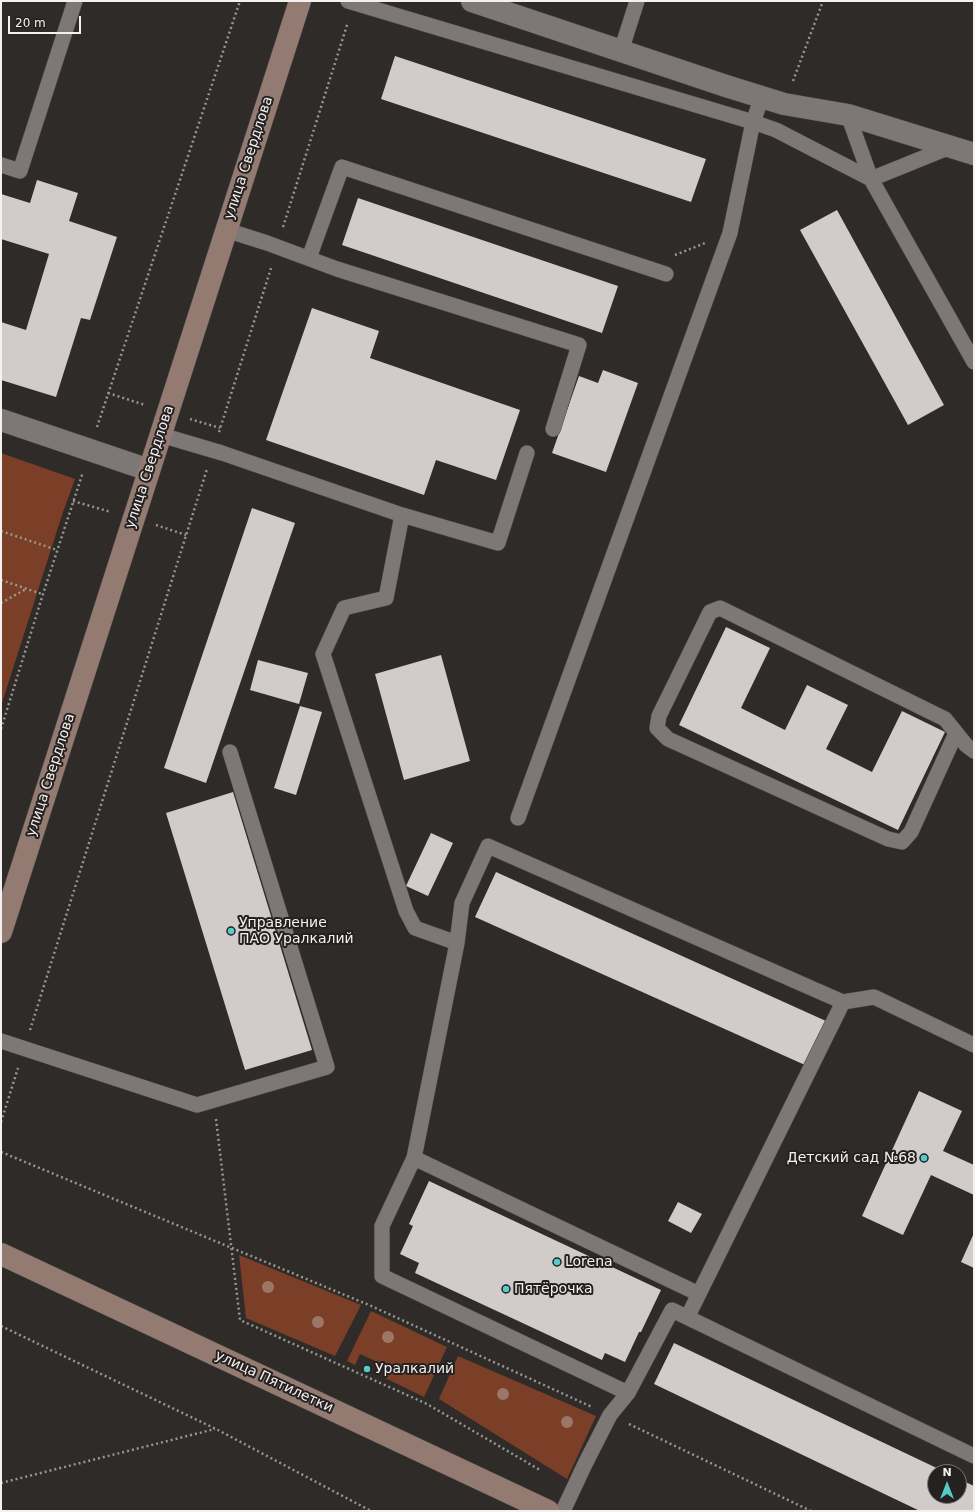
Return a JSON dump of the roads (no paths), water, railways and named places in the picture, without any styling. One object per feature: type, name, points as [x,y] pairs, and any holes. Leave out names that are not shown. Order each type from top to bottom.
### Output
[{"type":"main road","name":"улица Свердлова","points":[[1,932],[300,1]]},
{"type":"main road","name":"улица Пятилетки","points":[[1,1254],[548,1511]]},
{"type":"street","points":[[472,1],[784,104],[848,115],[974,154]]},
{"type":"street","points":[[1,420],[149,470]]},
{"type":"lane","points":[[1,165],[20,171],[75,1]]},
{"type":"lane","points":[[621,51],[637,1]]},
{"type":"lane","points":[[351,2],[753,122],[776,130],[870,179],[950,147]]},
{"type":"lane","points":[[518,818],[730,232],[753,122],[762,97]]},
{"type":"lane","points":[[848,115],[870,179],[974,362]]},
{"type":"lane","points":[[309,258],[342,167],[666,274]]},
{"type":"lane","points":[[226,230],[334,268],[579,345],[553,429]]},
{"type":"lane","points":[[161,435],[213,450],[402,515],[498,543],[527,453]]},
{"type":"lane","points":[[402,515],[386,598],[344,608],[323,654],[406,911],[415,928],[457,943]]},
{"type":"lane","points":[[956,733],[910,832],[902,842],[888,839],[668,738],[657,728],[659,716],[710,612],[720,608],[944,719],[956,733],[966,745],[974,750]]},
{"type":"lane","points":[[1,1041],[197,1105],[327,1066],[230,752]]},
{"type":"lane","points":[[628,1393],[382,1276],[382,1226],[414,1158],[457,943],[462,902],[488,846],[843,1002],[874,997],[974,1045]]},
{"type":"lane","points":[[688,1316],[843,1002]]},
{"type":"lane","points":[[414,1158],[699,1294]]},
{"type":"lane","points":[[563,1511],[610,1415],[628,1393],[672,1310],[688,1316],[974,1456]]},
{"type":"place","name":"Управление ПАО Уралкалий","points":[[231,931]]},
{"type":"place","name":"Детский сад №68","points":[[924,1158]]},
{"type":"place","name":"Lorena","points":[[557,1262]]},
{"type":"place","name":"Пятёрочка","points":[[506,1289]]},
{"type":"place","name":"Уралкалий","points":[[367,1369]]}]
